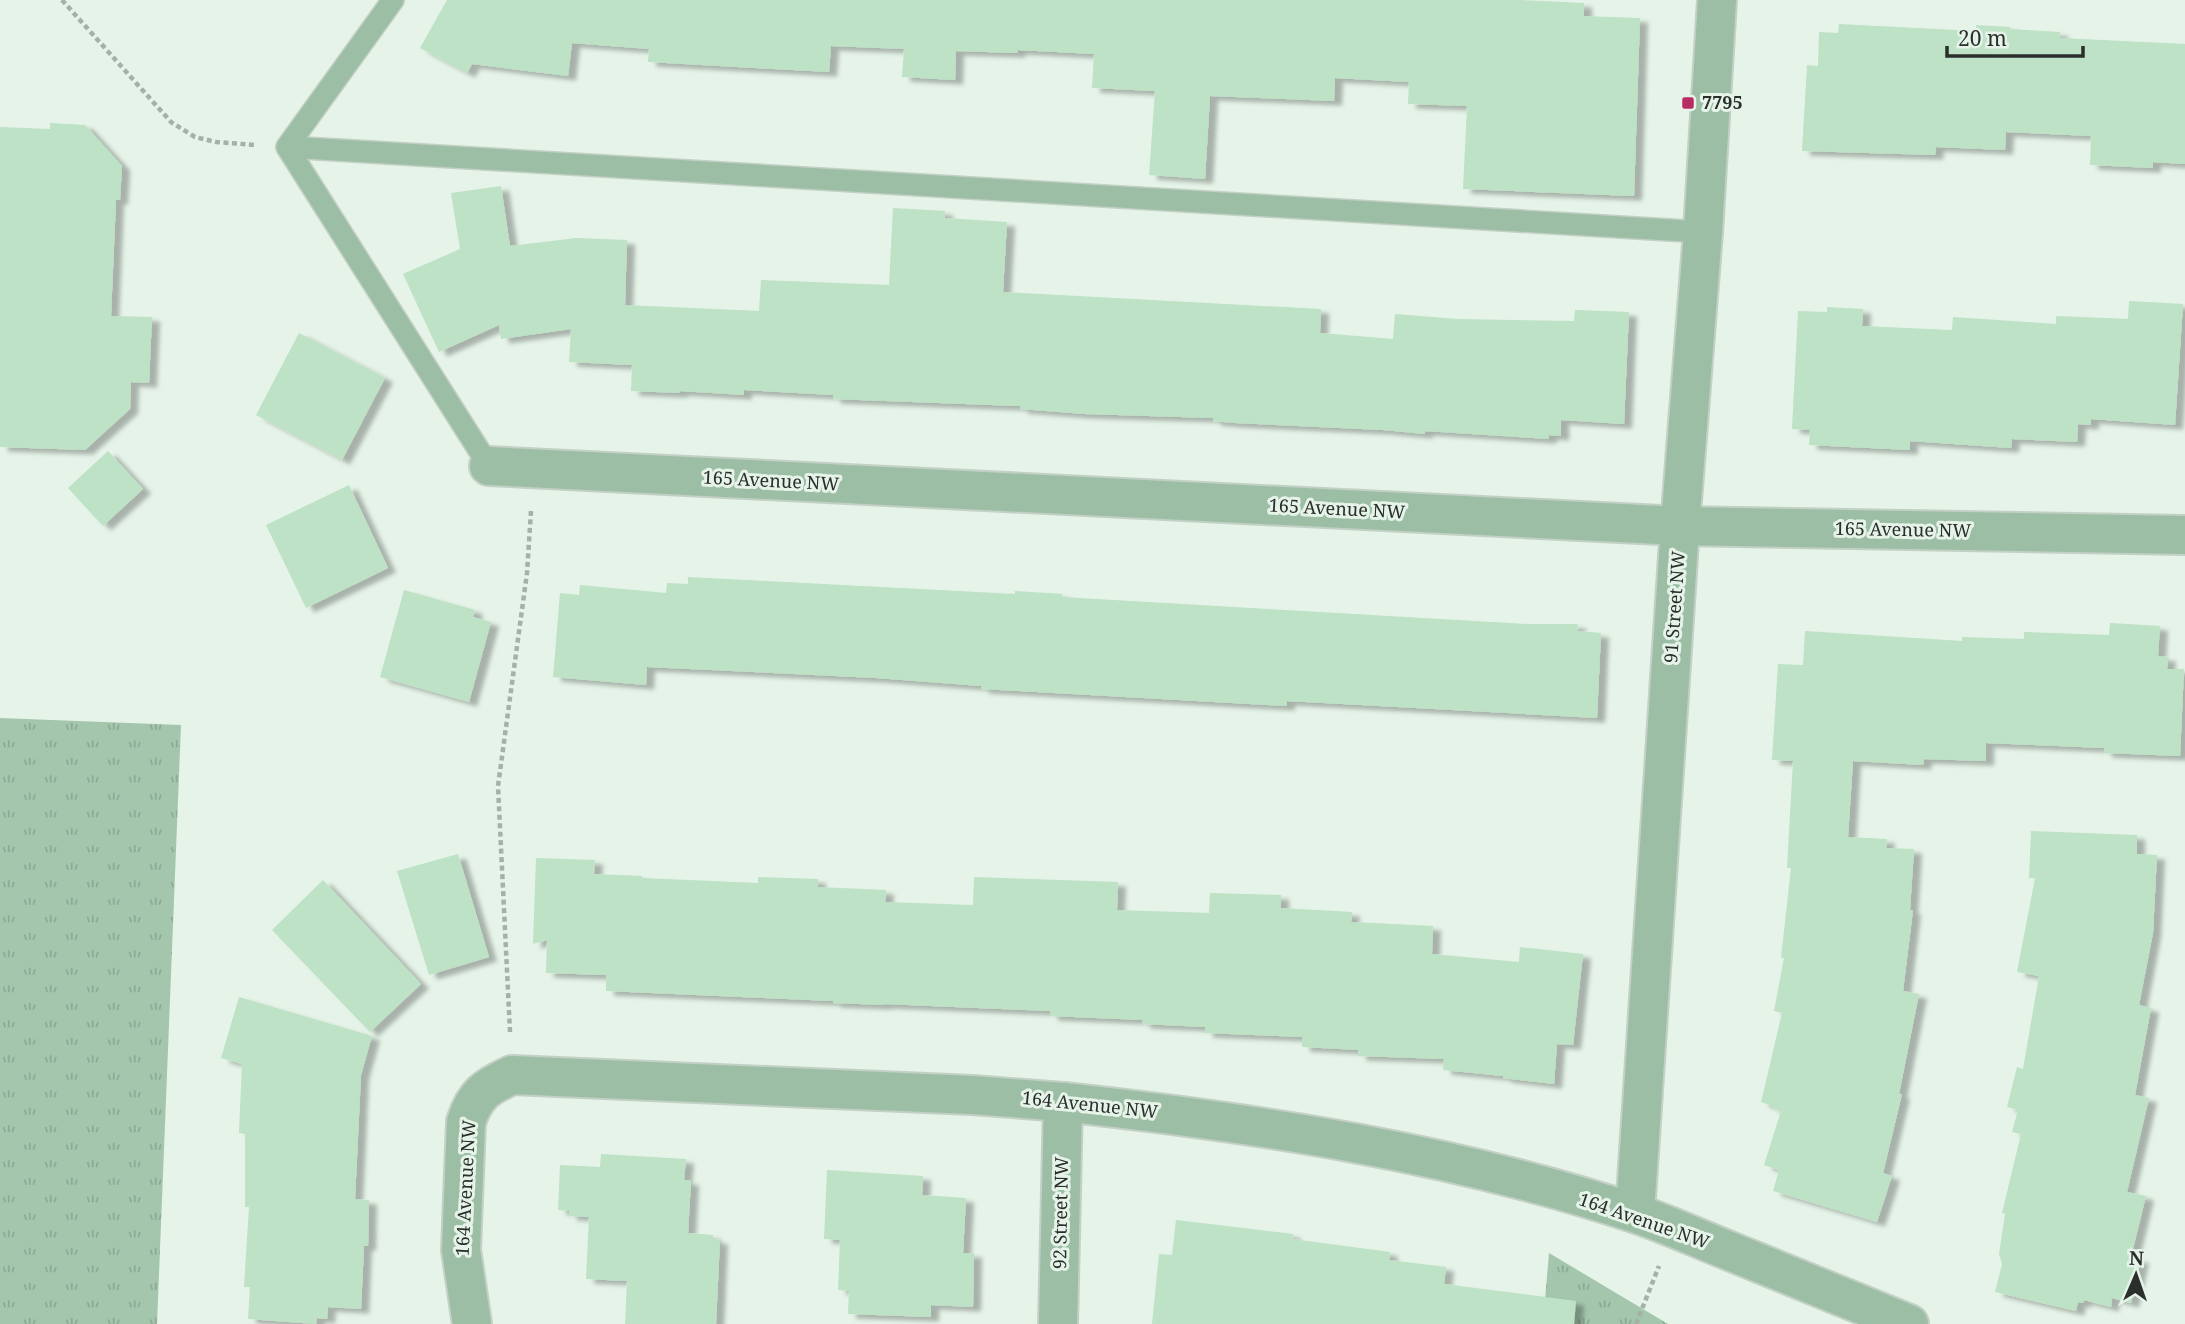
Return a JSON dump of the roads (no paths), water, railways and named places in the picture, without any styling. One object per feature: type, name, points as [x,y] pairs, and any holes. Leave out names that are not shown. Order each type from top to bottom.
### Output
[{"type":"street","name":"91 Street NW","points":[[1635,1213],[1717,0]]},
{"type":"street","name":"165 Avenue NW","points":[[489,466],[1681,526],[2185,535]]},
{"type":"street","name":"164 Avenue NW","points":[[472,1324],[461,1251],[466,1122],[472,1103],[488,1086],[512,1075],[972,1095],[1063,1102],[1169,1113],[1391,1148],[1502,1175],[1635,1213],[1909,1324]]},
{"type":"street","name":"92 Street NW","points":[[1058,1324],[1063,1102]]},
{"type":"lane","points":[[287,147],[393,0]]},
{"type":"lane","points":[[287,147],[1703,232]]},
{"type":"lane","points":[[287,147],[489,466]]},
{"type":"place","name":"7795","points":[[1688,103]]}]
